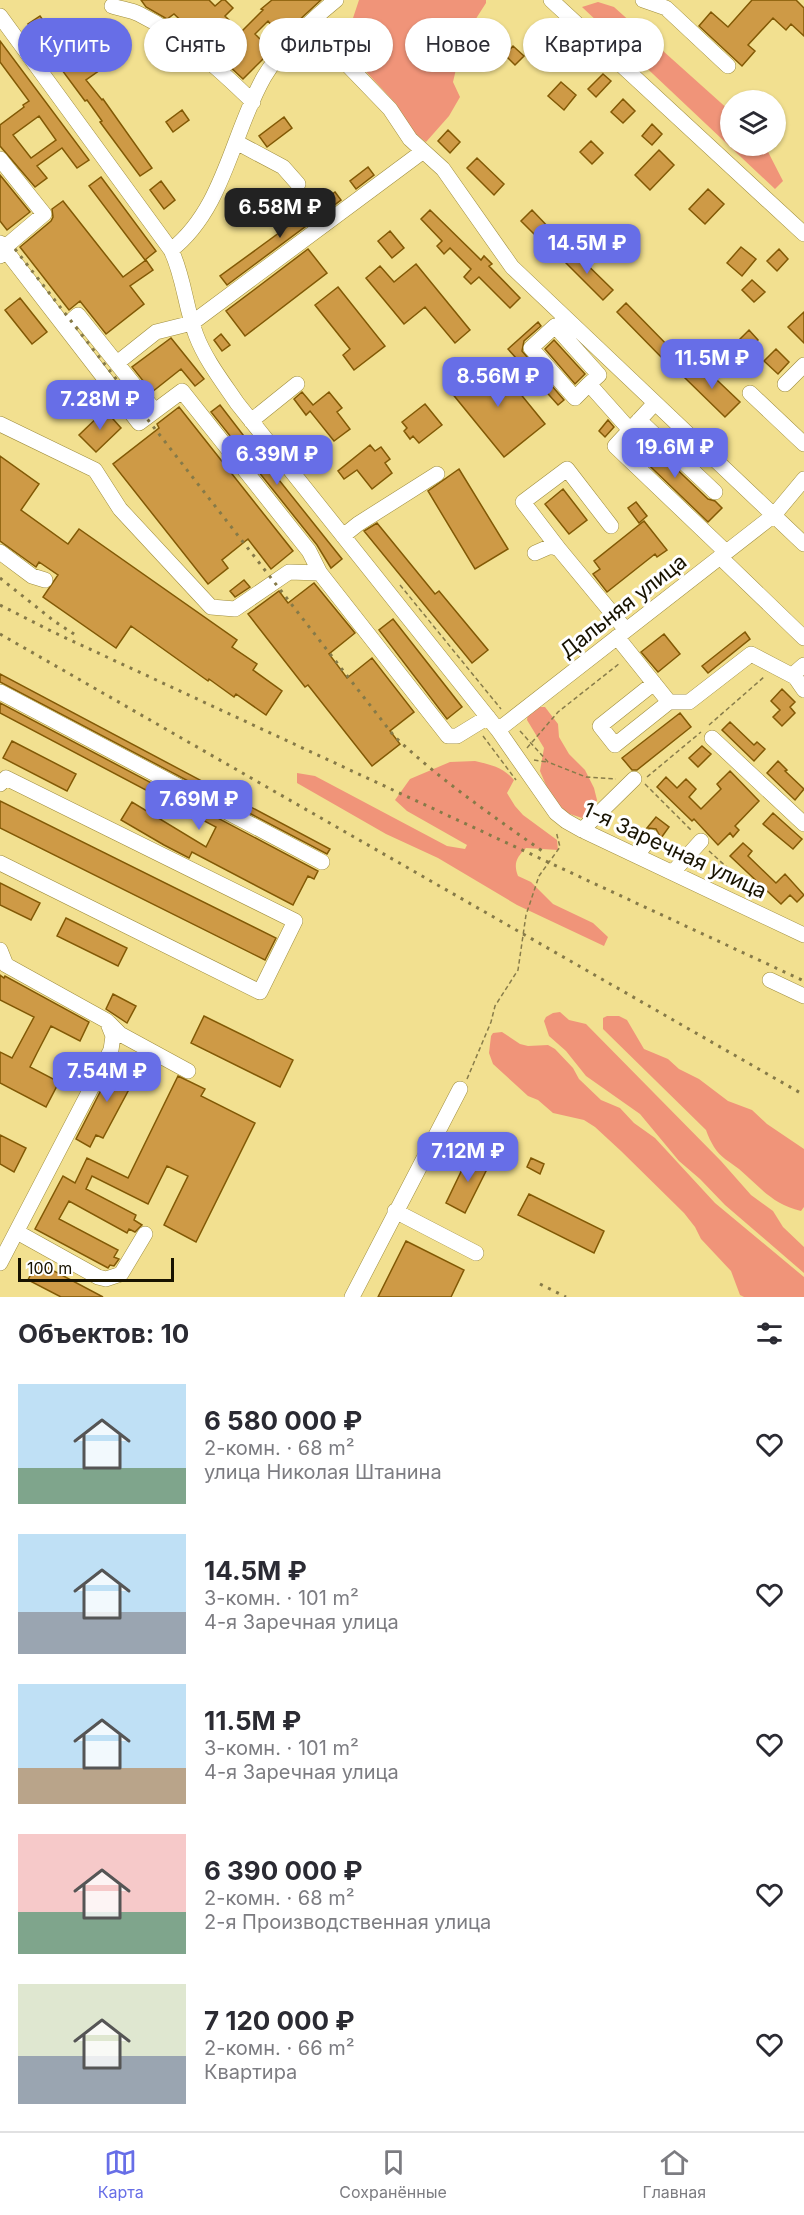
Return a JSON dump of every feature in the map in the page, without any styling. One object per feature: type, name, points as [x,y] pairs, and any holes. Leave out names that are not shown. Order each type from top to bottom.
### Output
[{"type":"street","points":[[317,18],[336,0]]},
{"type":"street","points":[[551,0],[804,234]]},
{"type":"street","points":[[643,0],[670,4],[728,66]]},
{"type":"street","points":[[112,6],[138,13],[177,38],[212,62],[253,102]]},
{"type":"street","name":"1-я Заречная улица","points":[[3,26],[171,250],[179,266],[192,323],[213,368],[251,421],[343,536],[481,721],[498,730],[556,813],[582,830],[804,935]]},
{"type":"street","points":[[171,250],[197,224],[267,72]]},
{"type":"street","points":[[354,72],[390,109],[410,139],[443,169],[512,267],[804,544]]},
{"type":"street","points":[[236,142],[283,167],[298,184]]},
{"type":"street","points":[[117,363],[156,332],[192,323],[422,152]]},
{"type":"street","points":[[0,159],[44,214],[1,249],[139,423],[182,391],[309,551],[320,573],[448,736],[457,736],[481,721]]},
{"type":"street","points":[[64,326],[78,315],[154,411]]},
{"type":"street","points":[[555,326],[599,375],[589,384],[574,398],[531,348],[555,326]]},
{"type":"street","points":[[785,384],[804,365]]},
{"type":"street","points":[[251,421],[297,384]]},
{"type":"street","points":[[589,384],[634,425],[715,492]]},
{"type":"street","points":[[750,393],[804,444]]},
{"type":"street","points":[[656,403],[615,446],[804,638]]},
{"type":"street","points":[[0,424],[95,470],[120,509],[211,607],[235,609],[289,572],[320,573]]},
{"type":"street","points":[[611,526],[567,469],[524,502],[622,634],[631,654],[669,702]]},
{"type":"street","points":[[343,536],[437,474]]},
{"type":"street","name":"Дальняя улица","points":[[498,730],[774,515],[804,478]]},
{"type":"street","points":[[535,553],[551,546],[559,549]]},
{"type":"street","points":[[0,552],[32,576],[45,580]]},
{"type":"street","points":[[654,683],[600,726],[615,745],[669,702],[689,702],[751,654],[796,672],[804,690]]},
{"type":"street","points":[[0,692],[322,862]]},
{"type":"street","points":[[707,732],[804,824]]},
{"type":"street","points":[[0,784],[6,778],[295,921],[260,992],[0,863]]},
{"type":"street","points":[[582,830],[634,779]]},
{"type":"street","points":[[637,855],[651,837]]},
{"type":"street","points":[[673,872],[701,841]]},
{"type":"street","points":[[0,950],[6,965],[107,1022],[120,1034],[188,1071]]},
{"type":"street","points":[[770,980],[804,996]]},
{"type":"street","points":[[0,1263],[111,1050],[113,1036],[107,1022]]},
{"type":"street","points":[[352,1297],[460,1089]]},
{"type":"street","points":[[395,1211],[476,1253]]},
{"type":"street","points":[[17,1232],[98,1277],[106,1279],[121,1274],[145,1234]]},
{"type":"path","points":[[398,583],[548,762]]},
{"type":"path","points":[[631,654],[558,712],[527,748],[534,760],[548,762],[586,777],[634,779]]},
{"type":"path","points":[[767,903],[712,855],[640,779],[647,777],[707,732],[764,677],[796,672]]},
{"type":"path","points":[[481,721],[498,758],[518,782]]},
{"type":"path","points":[[460,1089],[469,1076],[491,1022],[495,1006],[518,970],[525,915],[539,876],[560,847],[557,831]]},
{"type":"shaded area","points":[[359,0],[486,0],[476,18],[405,18],[405,72],[455,72],[453,82],[460,97],[449,116],[426,142],[411,131],[396,104],[366,72],[393,72],[393,18],[353,18]]},
{"type":"shaded area","points":[[598,2],[614,7],[626,18],[594,18],[582,7]]},
{"type":"shaded area","points":[[664,52],[720,102],[720,137],[651,72],[664,72]]},
{"type":"shaded area","points":[[740,156],[770,156],[783,181],[775,189]]},
{"type":"shaded area","points":[[536,707],[545,707],[558,724],[559,737],[569,754],[585,770],[594,788],[597,800],[593,812],[582,818],[567,813],[551,797],[540,771],[544,748],[527,720],[528,712]]},
{"type":"shaded area","points":[[475,761],[506,772],[514,780],[507,793],[515,806],[523,815],[557,840],[558,850],[526,848],[517,861],[518,876],[531,882],[553,904],[593,923],[608,937],[604,946],[517,905],[438,858],[386,834],[297,783],[297,773],[315,776],[447,846],[465,849],[467,845],[407,811],[395,800],[410,779],[450,762]]},
{"type":"shaded area","points":[[560,1012],[569,1020],[586,1024],[721,1161],[751,1195],[773,1211],[783,1227],[804,1247],[804,1273],[725,1205],[679,1161],[640,1114],[586,1076],[566,1051],[549,1036],[544,1021],[553,1013]]},
{"type":"shaded area","points":[[619,1016],[627,1020],[644,1049],[668,1059],[679,1069],[699,1079],[728,1101],[752,1110],[767,1124],[804,1149],[804,1207],[801,1211],[774,1199],[719,1154],[706,1130],[603,1029],[603,1018]]},
{"type":"shaded area","points":[[502,1032],[520,1044],[548,1045],[555,1049],[573,1068],[579,1079],[601,1100],[620,1108],[634,1123],[655,1138],[715,1203],[804,1277],[804,1297],[744,1297],[740,1295],[731,1271],[701,1239],[684,1213],[621,1151],[584,1120],[553,1113],[538,1100],[528,1096],[493,1064],[489,1053],[491,1036],[493,1033]]},
{"type":"building","points":[[141,0],[209,0],[215,6],[225,0],[233,8],[225,16],[227,18],[178,18],[174,14],[165,18],[146,7]]},
{"type":"building","points":[[272,0],[321,0],[302,18],[259,18],[259,30],[255,34],[259,38],[259,63],[243,79],[236,72],[247,72],[247,26],[263,10],[261,9]]},
{"type":"building","points":[[752,0],[796,0],[804,8],[804,36],[791,24],[786,30],[773,18],[748,45],[755,51],[742,66],[699,26],[711,12],[728,27]]},
{"type":"building","points":[[0,41],[18,65],[18,72],[23,72],[89,160],[77,168],[62,148],[37,166],[47,178],[35,187],[0,146],[0,125],[29,101],[0,62]],"holes":[[[39,116],[56,140],[31,158],[13,135]]]},
{"type":"building","points":[[513,46],[523,55],[515,65],[511,61]]},
{"type":"building","points":[[63,72],[97,72],[86,80],[103,99],[152,168],[140,176],[100,122],[102,121],[87,100],[85,101]]},
{"type":"building","points":[[603,74],[611,81],[596,97],[588,89]]},
{"type":"building","points":[[561,82],[576,95],[564,110],[548,96]]},
{"type":"building","points":[[623,99],[635,111],[623,123],[611,112]]},
{"type":"building","points":[[182,110],[189,120],[173,132],[166,122]]},
{"type":"building","points":[[284,117],[292,128],[267,147],[259,136]]},
{"type":"building","points":[[652,124],[662,134],[652,145],[642,136]]},
{"type":"building","points":[[448,130],[460,142],[450,153],[438,141]]},
{"type":"building","points":[[591,141],[603,153],[592,164],[580,152]]},
{"type":"building","points":[[659,150],[674,165],[650,190],[635,175]]},
{"type":"building","points":[[477,158],[504,184],[494,195],[467,168]]},
{"type":"building","points":[[368,167],[374,175],[356,189],[350,181]]},
{"type":"building","points":[[0,175],[30,212],[7,230],[0,221]]},
{"type":"building","points":[[101,177],[156,251],[145,260],[89,186]]},
{"type":"building","points":[[161,181],[175,200],[164,209],[150,190]]},
{"type":"building","points":[[708,189],[724,204],[705,224],[689,209]]},
{"type":"building","points":[[335,192],[341,200],[227,285],[220,276]]},
{"type":"building","points":[[63,201],[123,277],[146,260],[153,270],[130,286],[144,304],[106,334],[80,301],[69,310],[20,247],[51,221],[52,209]]},
{"type":"building","points":[[430,210],[481,260],[484,256],[492,264],[489,266],[520,298],[510,308],[479,277],[471,284],[464,277],[471,269],[450,248],[444,254],[437,246],[442,241],[421,219]]},
{"type":"building","points":[[532,210],[553,232],[543,243],[521,221]]},
{"type":"building","points":[[390,231],[404,248],[392,258],[378,241]]},
{"type":"building","points":[[741,247],[756,259],[742,276],[727,263]]},
{"type":"building","points":[[308,249],[327,273],[245,336],[226,311]]},
{"type":"building","points":[[571,249],[613,290],[603,300],[562,259]]},
{"type":"building","points":[[779,249],[788,259],[777,271],[767,261]]},
{"type":"building","points":[[416,264],[470,330],[455,343],[425,307],[404,324],[366,278],[380,266],[394,282]]},
{"type":"building","points":[[752,280],[765,292],[754,302],[742,290]]},
{"type":"building","points":[[338,287],[385,346],[354,370],[343,355],[350,349],[315,305]]},
{"type":"building","points":[[20,298],[47,332],[32,344],[5,310]]},
{"type":"building","points":[[626,303],[673,351],[664,360],[617,312]]},
{"type":"building","points":[[804,312],[804,343],[788,327]]},
{"type":"building","points":[[538,322],[541,326],[524,341],[522,351],[564,400],[558,405],[508,349]]},
{"type":"building","points":[[749,330],[758,340],[744,354],[735,344]]},
{"type":"building","points":[[221,334],[230,345],[222,351],[214,340]]},
{"type":"building","points":[[171,338],[204,379],[195,386],[181,369],[152,392],[132,367]]},
{"type":"building","points":[[554,340],[585,374],[575,384],[545,349]]},
{"type":"building","points":[[776,349],[789,362],[778,374],[764,361]]},
{"type":"building","points":[[492,359],[545,424],[504,457],[451,392]]},
{"type":"building","points":[[699,363],[740,402],[725,417],[685,378]]},
{"type":"building","points":[[302,392],[313,405],[329,392],[342,408],[337,412],[350,429],[334,441],[310,411],[306,415],[294,399]]},
{"type":"building","points":[[425,404],[442,425],[419,443],[413,436],[410,439],[404,431],[407,428],[402,422]]},
{"type":"building","points":[[220,405],[260,457],[262,455],[277,474],[275,475],[342,559],[331,568],[317,545],[211,412]]},
{"type":"building","points":[[179,407],[293,551],[271,569],[248,539],[222,560],[228,568],[208,584],[113,464],[159,428],[157,424]]},
{"type":"building","points":[[105,410],[121,428],[96,452],[79,435]]},
{"type":"building","points":[[608,420],[614,427],[605,437],[599,431]]},
{"type":"building","points":[[640,434],[708,499],[715,501],[722,508],[708,522],[629,446]]},
{"type":"building","points":[[370,445],[375,451],[381,447],[390,459],[385,463],[392,473],[372,489],[357,470],[344,479],[338,471]]},
{"type":"building","points":[[0,456],[39,484],[21,510],[68,544],[79,529],[237,640],[232,647],[257,664],[253,670],[282,691],[266,715],[236,694],[234,697],[209,679],[208,681],[131,626],[116,648],[43,597],[58,575],[39,562],[36,567],[0,541]]},
{"type":"building","points":[[459,469],[508,549],[475,569],[428,491]]},
{"type":"building","points":[[563,489],[587,520],[569,534],[545,504]]},
{"type":"building","points":[[636,502],[647,516],[639,523],[628,508]]},
{"type":"building","points":[[644,521],[667,550],[657,557],[655,554],[607,592],[593,574],[600,569],[594,561]]},
{"type":"building","points":[[377,523],[435,594],[439,591],[488,650],[472,663],[364,531]]},
{"type":"building","points":[[244,580],[250,587],[235,597],[230,591]]},
{"type":"building","points":[[314,583],[355,633],[329,654],[347,678],[372,658],[414,712],[390,731],[400,744],[372,766],[308,685],[305,687],[248,614],[279,591],[288,603]]},
{"type":"building","points":[[393,619],[462,707],[447,719],[379,630]]},
{"type":"building","points":[[745,632],[750,639],[708,673],[702,666]]},
{"type":"building","points":[[664,634],[680,654],[658,672],[641,652]]},
{"type":"building","points":[[0,674],[330,849],[327,854],[0,682]]},
{"type":"building","points":[[782,689],[795,702],[790,707],[795,713],[782,726],[773,717],[780,710],[771,701]]},
{"type":"building","points":[[0,703],[318,871],[314,879],[308,876],[293,905],[192,852],[189,858],[164,845],[121,820],[132,802],[206,847],[216,827],[0,713]]},
{"type":"building","points":[[680,713],[691,727],[637,770],[632,770],[622,758]]},
{"type":"building","points":[[730,722],[754,745],[757,742],[765,749],[754,761],[722,730]]},
{"type":"building","points":[[12,741],[76,774],[67,791],[3,758]]},
{"type":"building","points":[[702,746],[711,754],[698,767],[689,758]]},
{"type":"building","points":[[778,761],[804,789],[795,800],[767,773]]},
{"type":"building","points":[[730,771],[759,801],[735,826],[739,830],[733,837],[730,833],[718,845],[694,819],[692,821],[657,787],[666,777],[677,788],[686,779],[696,789],[689,797],[701,809],[721,789],[717,784]]},
{"type":"building","points":[[0,801],[276,938],[265,960],[0,828]]},
{"type":"building","points":[[773,813],[802,839],[793,849],[763,824]]},
{"type":"building","points":[[656,817],[669,827],[661,838],[656,829],[647,828]]},
{"type":"building","points":[[743,843],[752,851],[748,856],[776,883],[785,874],[804,895],[797,902],[790,895],[781,904],[730,856]]},
{"type":"building","points":[[0,883],[40,903],[31,920],[0,905]]},
{"type":"building","points":[[66,918],[127,948],[118,966],[57,936]]},
{"type":"building","points":[[0,975],[89,1022],[80,1041],[51,1026],[37,1053],[30,1067],[59,1082],[46,1107],[0,1083],[0,1052],[12,1058],[34,1017],[0,1000]]},
{"type":"building","points":[[113,994],[136,1006],[127,1023],[106,1009]]},
{"type":"building","points":[[204,1016],[293,1060],[280,1087],[191,1043]]},
{"type":"building","points":[[118,1057],[133,1065],[128,1076],[134,1080],[103,1138],[96,1135],[90,1147],[76,1139]]},
{"type":"building","points":[[178,1076],[205,1089],[201,1096],[255,1123],[196,1242],[164,1225],[188,1176],[167,1166],[148,1204],[92,1176],[86,1189],[136,1215],[134,1220],[142,1225],[135,1232],[129,1229],[127,1233],[69,1201],[59,1219],[118,1250],[114,1257],[119,1259],[114,1266],[110,1265],[108,1268],[35,1229],[63,1176],[75,1183],[87,1158],[128,1178]]},
{"type":"building","points":[[0,1135],[26,1148],[14,1172],[0,1164]]},
{"type":"building","points":[[470,1153],[490,1163],[465,1213],[446,1203]]},
{"type":"building","points":[[531,1158],[544,1164],[540,1174],[527,1167]]},
{"type":"building","points":[[529,1194],[604,1231],[594,1253],[518,1215]]},
{"type":"building","points":[[406,1241],[464,1270],[451,1297],[378,1297]]},
{"type":"building","points":[[37,1262],[103,1297],[61,1297],[28,1280]]},
{"type":"railway","points":[[15,249],[394,736],[448,783],[545,853]]},
{"type":"railway","points":[[0,578],[54,621],[77,636]]},
{"type":"railway","points":[[0,605],[53,632],[804,981]]},
{"type":"railway","points":[[0,634],[804,1095]]},
{"type":"railway","points":[[540,1284],[566,1297]]}]
